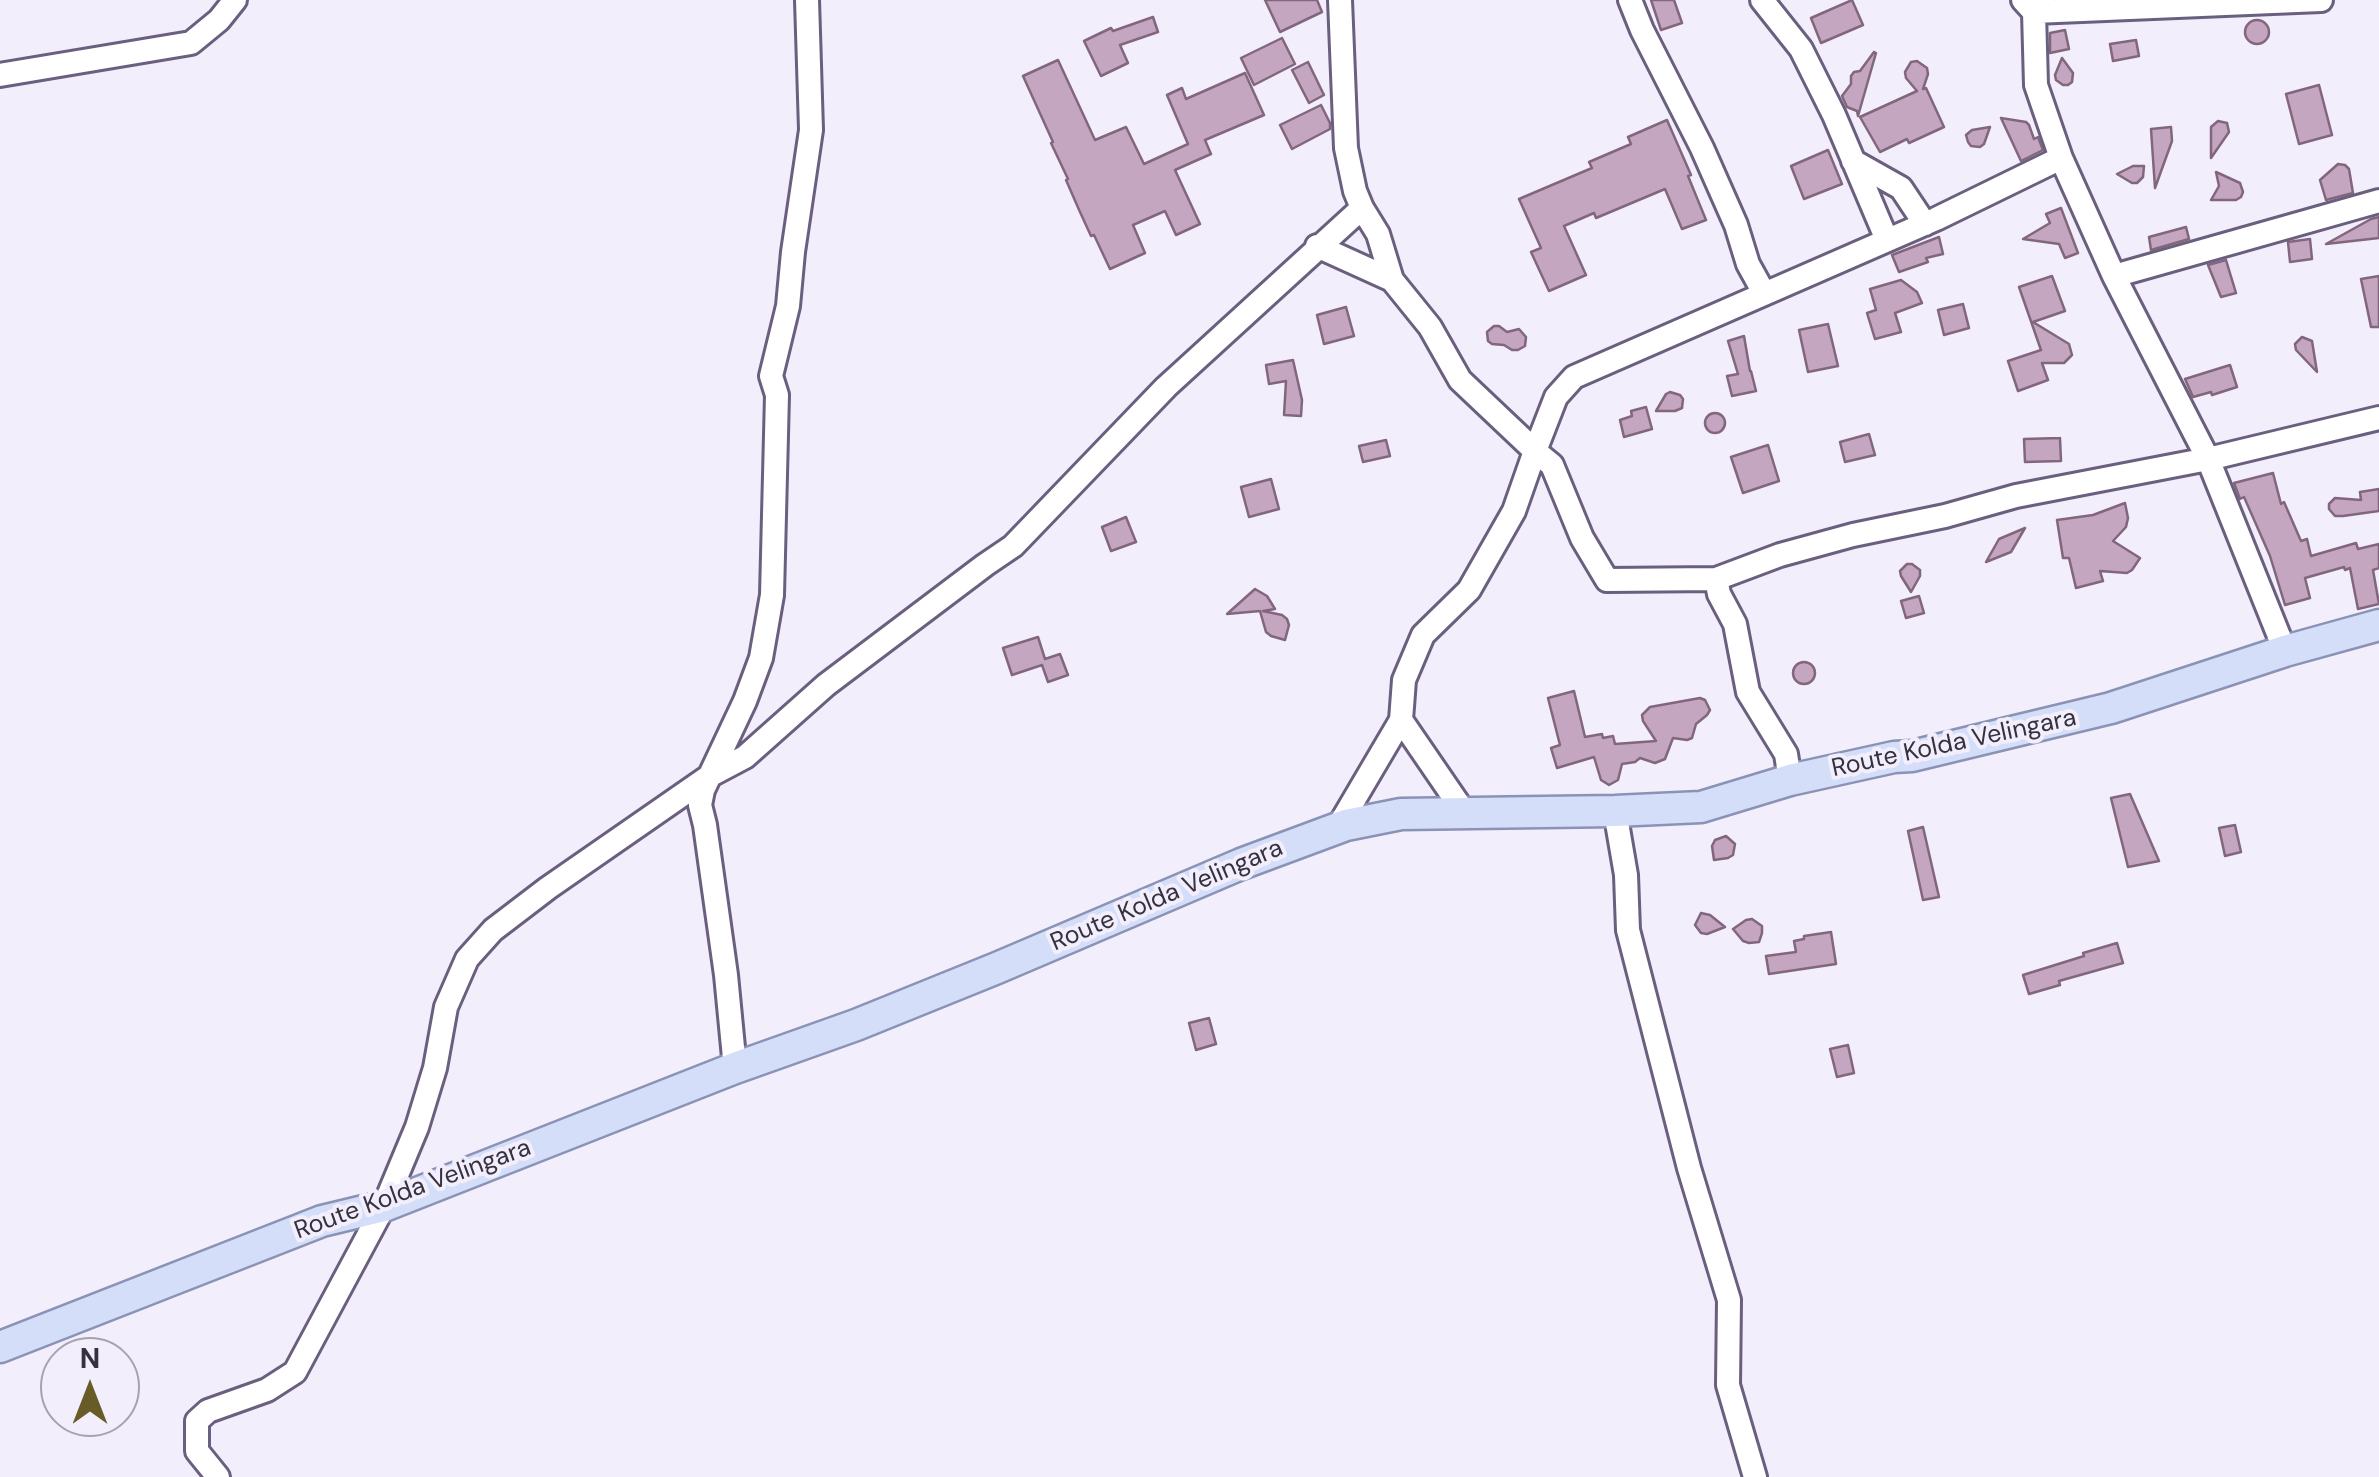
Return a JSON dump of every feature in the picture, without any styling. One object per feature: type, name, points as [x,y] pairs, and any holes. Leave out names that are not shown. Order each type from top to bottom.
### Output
[{"type":"main road","name":"Route Kolda Velingara","points":[[0,1347],[322,1221],[384,1206],[735,1068],[874,1018],[1338,827],[1401,814],[1701,806],[1790,780],[1912,756],[2111,708],[2284,651],[2379,626]]},
{"type":"street","points":[[0,75],[191,43],[236,0]]},
{"type":"street","points":[[735,1068],[726,975],[700,805],[761,658],[772,596],[776,395],[771,376],[788,306],[811,130],[808,0]]},
{"type":"street","points":[[1340,0],[1346,148],[1362,208],[1378,234],[1392,280],[1430,327],[1460,380],[1552,465],[1582,538],[1607,580],[1716,578],[1853,535],[2379,418]]},
{"type":"street","points":[[1630,0],[1702,148],[1736,225],[1748,264],[1764,293]]},
{"type":"street","points":[[1762,0],[1800,49],[1834,115],[1887,240]]},
{"type":"street","points":[[2284,651],[2208,459],[2114,276],[2061,158],[2036,85],[2034,4],[2318,0]]},
{"type":"street","points":[[1338,827],[1400,720],[1404,680],[1424,635],[1469,590],[1514,512],[1556,397],[1574,377],[1925,224],[2061,158]]},
{"type":"street","points":[[1853,160],[1901,188],[1925,224]]},
{"type":"street","points":[[2114,276],[2379,201]]},
{"type":"street","points":[[218,1477],[198,1451],[198,1421],[208,1410],[267,1390],[295,1372],[384,1206],[418,1128],[435,1068],[446,1007],[466,960],[493,930],[711,775],[745,757],[826,686],[1013,546],[1166,387],[1362,208]]},
{"type":"street","points":[[1316,246],[1392,280]]},
{"type":"street","points":[[1716,578],[1719,594],[1736,624],[1748,692],[1786,754],[1790,780]]},
{"type":"street","points":[[1400,720],[1464,812]]},
{"type":"street","points":[[1615,811],[1626,875],[1628,930],[1689,1168],[1729,1300],[1728,1385],[1755,1477]]},
{"type":"building","points":[[1265,0],[1317,0],[1322,12],[1280,32]]},
{"type":"building","points":[[1651,0],[1674,0],[1682,23],[1661,30]]},
{"type":"building","points":[[1852,0],[1863,25],[1821,43],[1811,18]]},
{"type":"building","points":[[1153,17],[1158,32],[1120,45],[1128,63],[1101,76],[1084,41],[1111,28],[1113,31]]},
{"type":"building","points":[[2257,20],[2266,23],[2266,41],[2257,44],[2248,41],[2245,32],[2248,23]]},
{"type":"building","points":[[2065,30],[2069,49],[2050,53],[2050,33]]},
{"type":"building","points":[[1282,38],[1295,64],[1254,85],[1241,58]]},
{"type":"building","points":[[2136,40],[2139,56],[2113,61],[2110,44]]},
{"type":"building","points":[[1874,52],[1858,116],[1842,96],[1851,84],[1851,76],[1860,71]]},
{"type":"building","points":[[2062,58],[2073,73],[2068,85],[2056,80]]},
{"type":"building","points":[[1058,60],[1095,140],[1126,127],[1144,164],[1188,144],[1167,95],[1182,88],[1186,99],[1245,73],[1264,115],[1205,140],[1211,154],[1175,170],[1200,224],[1176,235],[1165,211],[1133,225],[1145,253],[1110,269],[1080,212],[1023,76]]},
{"type":"building","points":[[1917,61],[1927,68],[1923,89],[1926,88],[1944,127],[1880,152],[1860,117],[1917,91],[1905,72],[1911,62]]},
{"type":"building","points":[[1308,62],[1324,95],[1309,103],[1292,70]]},
{"type":"building","points":[[2319,85],[2332,135],[2299,144],[2286,94]]},
{"type":"building","points":[[1321,105],[1330,129],[1292,149],[1280,125]]},
{"type":"building","points":[[2001,118],[2026,122],[2043,150],[2021,161]]},
{"type":"building","points":[[1667,120],[1706,220],[1682,229],[1665,189],[1596,218],[1594,213],[1564,226],[1586,275],[1549,291],[1531,252],[1541,248],[1519,199],[1592,168],[1589,162],[1631,144],[1628,137]]},
{"type":"building","points":[[2218,121],[2227,123],[2229,132],[2211,158],[2211,127]]},
{"type":"building","points":[[1990,127],[1984,144],[1971,146],[1966,135]]},
{"type":"building","points":[[2171,127],[2172,141],[2155,188],[2151,129]]},
{"type":"building","points":[[1828,150],[1842,184],[1804,199],[1791,166]]},
{"type":"building","points":[[2338,164],[2349,169],[2353,193],[2326,200],[2320,180]]},
{"type":"building","points":[[2133,166],[2144,166],[2143,177],[2137,183],[2117,174]]},
{"type":"building","points":[[2216,172],[2240,183],[2241,197],[2211,200],[2219,186]]},
{"type":"building","points":[[2061,208],[2078,253],[2065,258],[2059,244],[2023,239],[2050,223],[2046,214]]},
{"type":"building","points":[[2379,217],[2379,238],[2326,244],[2371,219]]},
{"type":"building","points":[[2186,227],[2189,239],[2151,250],[2149,237]]},
{"type":"building","points":[[1939,237],[1943,254],[1899,272],[1892,255]]},
{"type":"building","points":[[2310,239],[2312,259],[2290,262],[2288,242]]},
{"type":"building","points":[[2226,260],[2236,293],[2221,297],[2208,265]]},
{"type":"building","points":[[2052,276],[2065,311],[2033,322],[2069,344],[2072,355],[2064,363],[2042,363],[2048,380],[2018,391],[2008,361],[2041,350],[2019,287]]},
{"type":"building","points":[[2379,276],[2379,327],[2371,327],[2361,279]]},
{"type":"building","points":[[1901,280],[1917,292],[1922,303],[1895,313],[1901,332],[1875,339],[1867,313],[1876,310],[1870,289]]},
{"type":"building","points":[[1963,304],[1969,328],[1944,335],[1938,310]]},
{"type":"building","points":[[1346,307],[1354,336],[1324,344],[1317,315]]},
{"type":"building","points":[[1828,324],[1838,366],[1808,372],[1799,330]]},
{"type":"building","points":[[1494,326],[1507,332],[1519,329],[1526,337],[1525,346],[1512,350],[1492,344],[1487,332]]},
{"type":"building","points":[[1744,336],[1756,391],[1732,396],[1727,376],[1738,374],[1728,341]]},
{"type":"building","points":[[2302,337],[2312,341],[2317,372],[2296,350],[2295,344]]},
{"type":"building","points":[[1293,360],[1302,400],[1301,416],[1284,415],[1286,381],[1269,384],[1266,365]]},
{"type":"building","points":[[2230,365],[2237,387],[2193,397],[2185,379]]},
{"type":"building","points":[[1670,392],[1683,399],[1682,408],[1656,411],[1666,394]]},
{"type":"building","points":[[1646,407],[1652,429],[1624,437],[1620,420],[1632,416],[1631,411]]},
{"type":"building","points":[[1715,413],[1725,423],[1715,433],[1705,423]]},
{"type":"building","points":[[1869,434],[1875,455],[1845,462],[1840,442]]},
{"type":"building","points":[[2060,438],[2061,461],[2025,462],[2024,439]]},
{"type":"building","points":[[1386,440],[1390,456],[1363,462],[1359,446]]},
{"type":"building","points":[[1768,445],[1779,481],[1743,493],[1731,457]]},
{"type":"building","points":[[2273,473],[2281,504],[2284,502],[2301,541],[2307,539],[2311,556],[2356,543],[2358,549],[2379,544],[2379,568],[2373,570],[2379,604],[2358,609],[2350,568],[2344,567],[2305,578],[2310,598],[2285,605],[2270,556],[2234,483]]},
{"type":"building","points":[[1271,479],[1279,509],[1249,517],[1241,487]]},
{"type":"building","points":[[2379,489],[2379,511],[2335,516],[2329,509],[2335,498],[2361,500],[2360,492]]},
{"type":"building","points":[[2125,503],[2126,527],[2113,541],[2140,558],[2127,573],[2100,571],[2103,581],[2076,588],[2069,558],[2063,558],[2057,520],[2093,515]]},
{"type":"building","points":[[1126,517],[1136,542],[1111,551],[1102,527]]},
{"type":"building","points":[[2025,528],[2011,552],[1986,562],[1999,539]]},
{"type":"building","points":[[1907,564],[1920,570],[1911,592],[1900,571]]},
{"type":"building","points":[[1255,589],[1267,596],[1275,609],[1263,611],[1287,619],[1285,640],[1266,632],[1260,611],[1227,614]]},
{"type":"building","points":[[1919,596],[1924,613],[1906,618],[1901,601]]},
{"type":"building","points":[[1038,637],[1045,659],[1060,654],[1068,675],[1048,682],[1042,665],[1012,675],[1003,648]]},
{"type":"building","points":[[1800,662],[1808,662],[1815,673],[1808,684],[1800,684],[1793,677],[1793,669]]},
{"type":"building","points":[[1574,691],[1585,737],[1613,736],[1615,744],[1656,741],[1643,721],[1642,715],[1650,707],[1700,698],[1710,710],[1696,724],[1692,738],[1673,738],[1665,759],[1655,763],[1640,758],[1622,764],[1618,780],[1609,785],[1601,780],[1594,757],[1557,768],[1551,748],[1560,745],[1548,698]]},
{"type":"building","points":[[2130,794],[2159,861],[2128,867],[2111,798]]},
{"type":"building","points":[[2235,825],[2241,852],[2225,856],[2219,828]]},
{"type":"building","points":[[1923,827],[1939,897],[1923,900],[1908,831]]},
{"type":"building","points":[[1726,836],[1735,844],[1733,855],[1714,860],[1715,840]]},
{"type":"building","points":[[1701,913],[1725,927],[1701,933],[1695,925]]},
{"type":"building","points":[[1752,919],[1762,926],[1762,933],[1759,942],[1749,943],[1733,929]]},
{"type":"building","points":[[1831,932],[1836,964],[1769,974],[1766,956],[1796,952],[1794,941]]},
{"type":"building","points":[[2117,943],[2123,963],[2029,994],[2023,975]]},
{"type":"building","points":[[1209,1018],[1216,1044],[1196,1050],[1189,1023]]},
{"type":"building","points":[[1848,1045],[1854,1073],[1837,1077],[1830,1049]]}]
